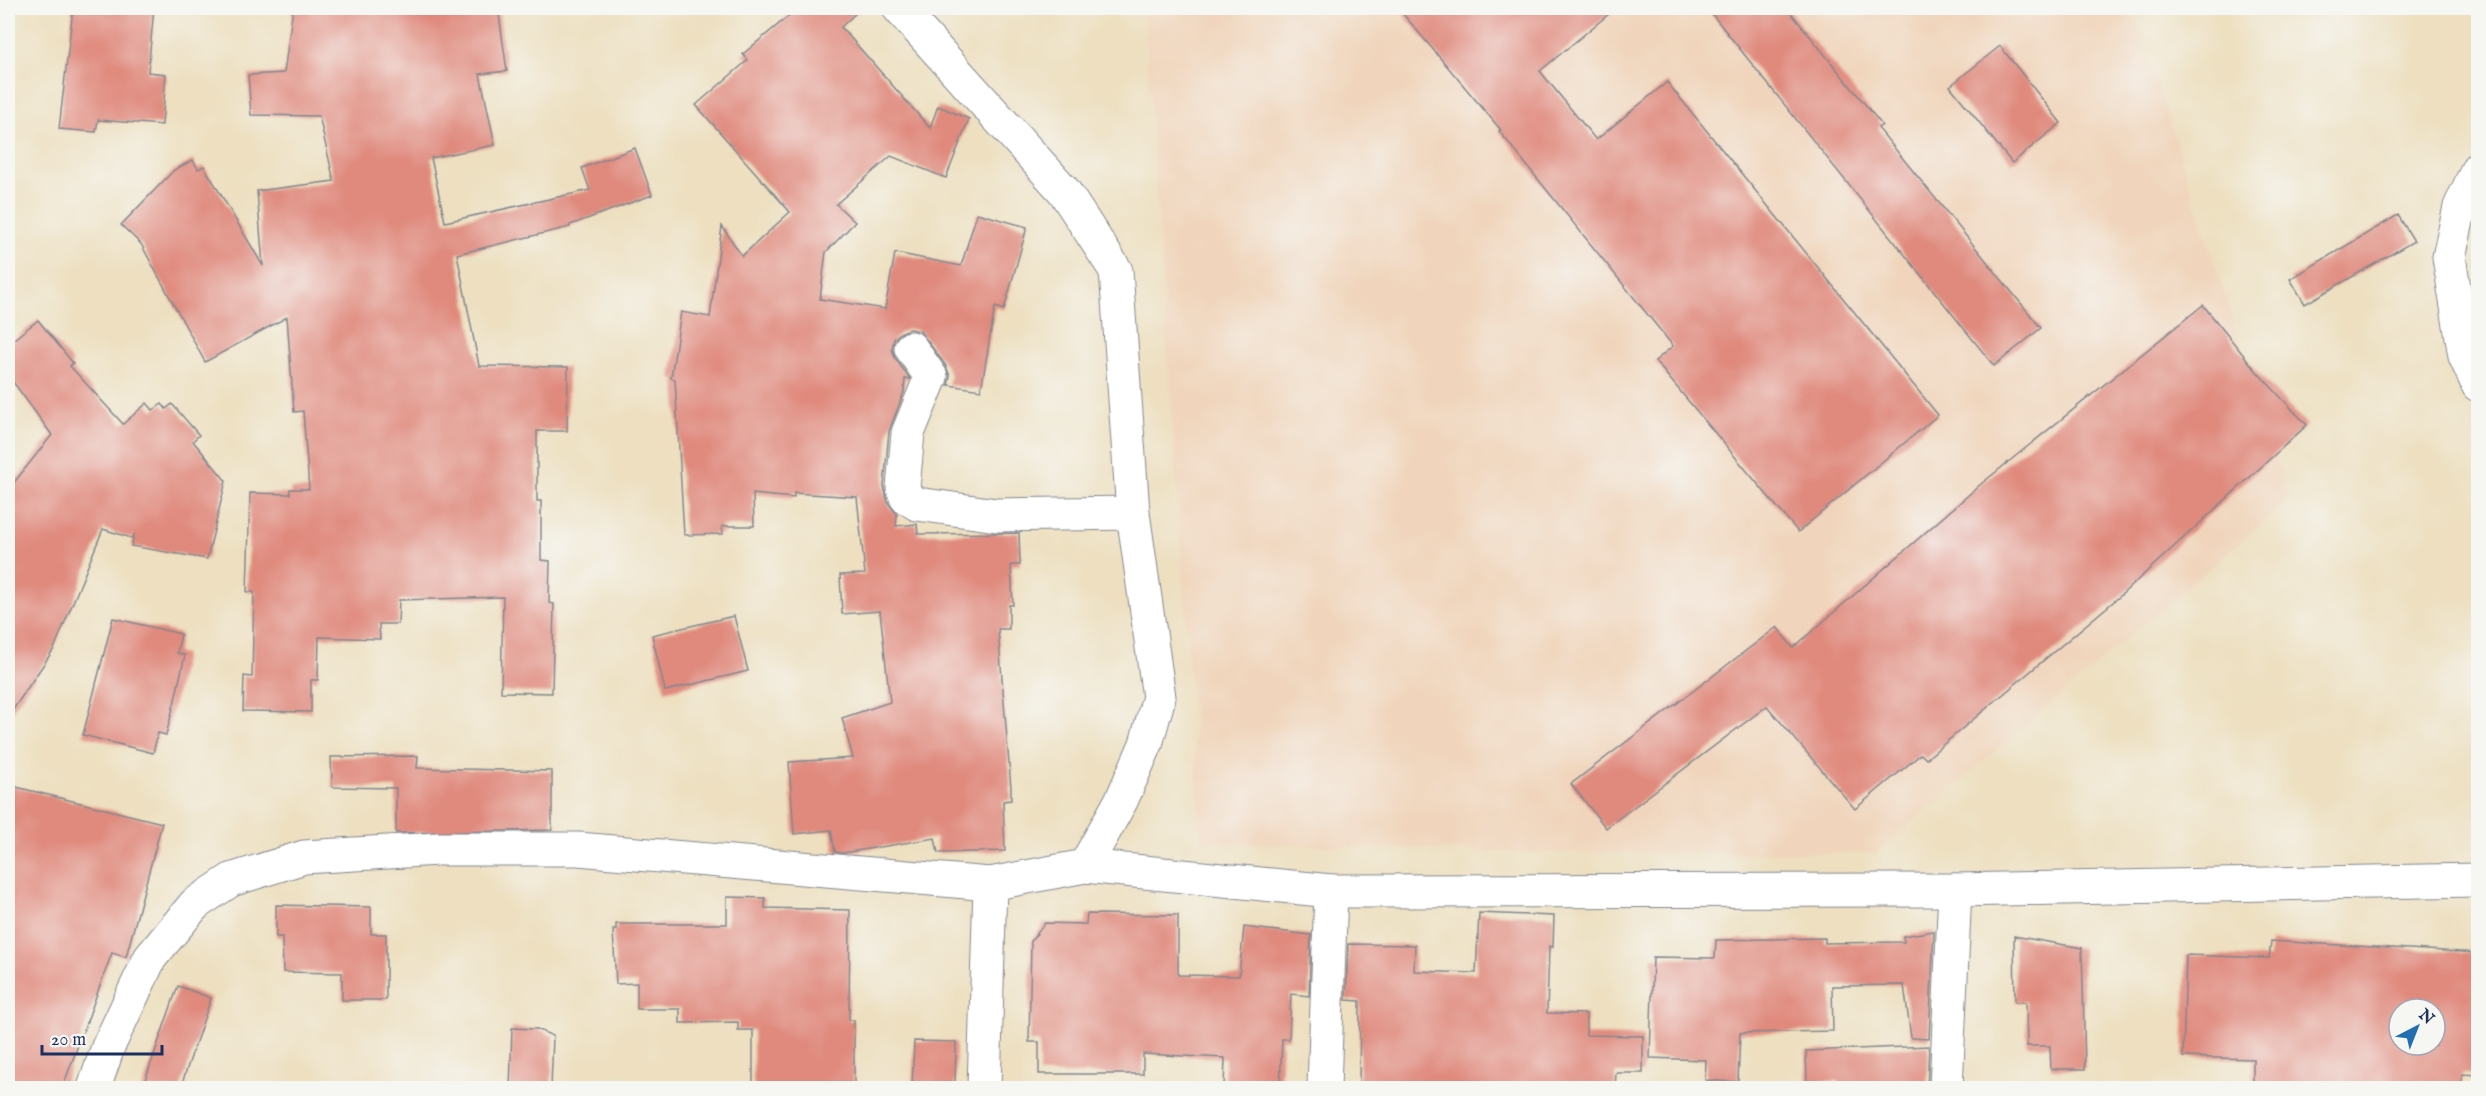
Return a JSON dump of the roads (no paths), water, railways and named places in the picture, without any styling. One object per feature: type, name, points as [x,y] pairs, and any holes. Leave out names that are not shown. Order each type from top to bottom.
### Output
[{"type":"street","points":[[899,8],[1064,191],[1116,271],[1133,513],[1159,697],[1146,744],[1126,790],[1085,866]]},
{"type":"street","points":[[2478,168],[2460,207],[2449,257],[2464,356],[2478,385]]},
{"type":"street","points":[[911,348],[931,376],[929,386],[908,433],[903,488],[906,497],[917,504],[997,515],[1133,513]]},
{"type":"street","points":[[94,1089],[108,1047],[150,958],[195,904],[231,880],[304,857],[438,849],[579,849],[990,884],[1085,866],[1331,891],[1955,890],[2478,880]]},
{"type":"street","points":[[984,1089],[990,884]]},
{"type":"street","points":[[1946,1089],[1955,890]]},
{"type":"street","points":[[1324,1089],[1331,891]]}]
